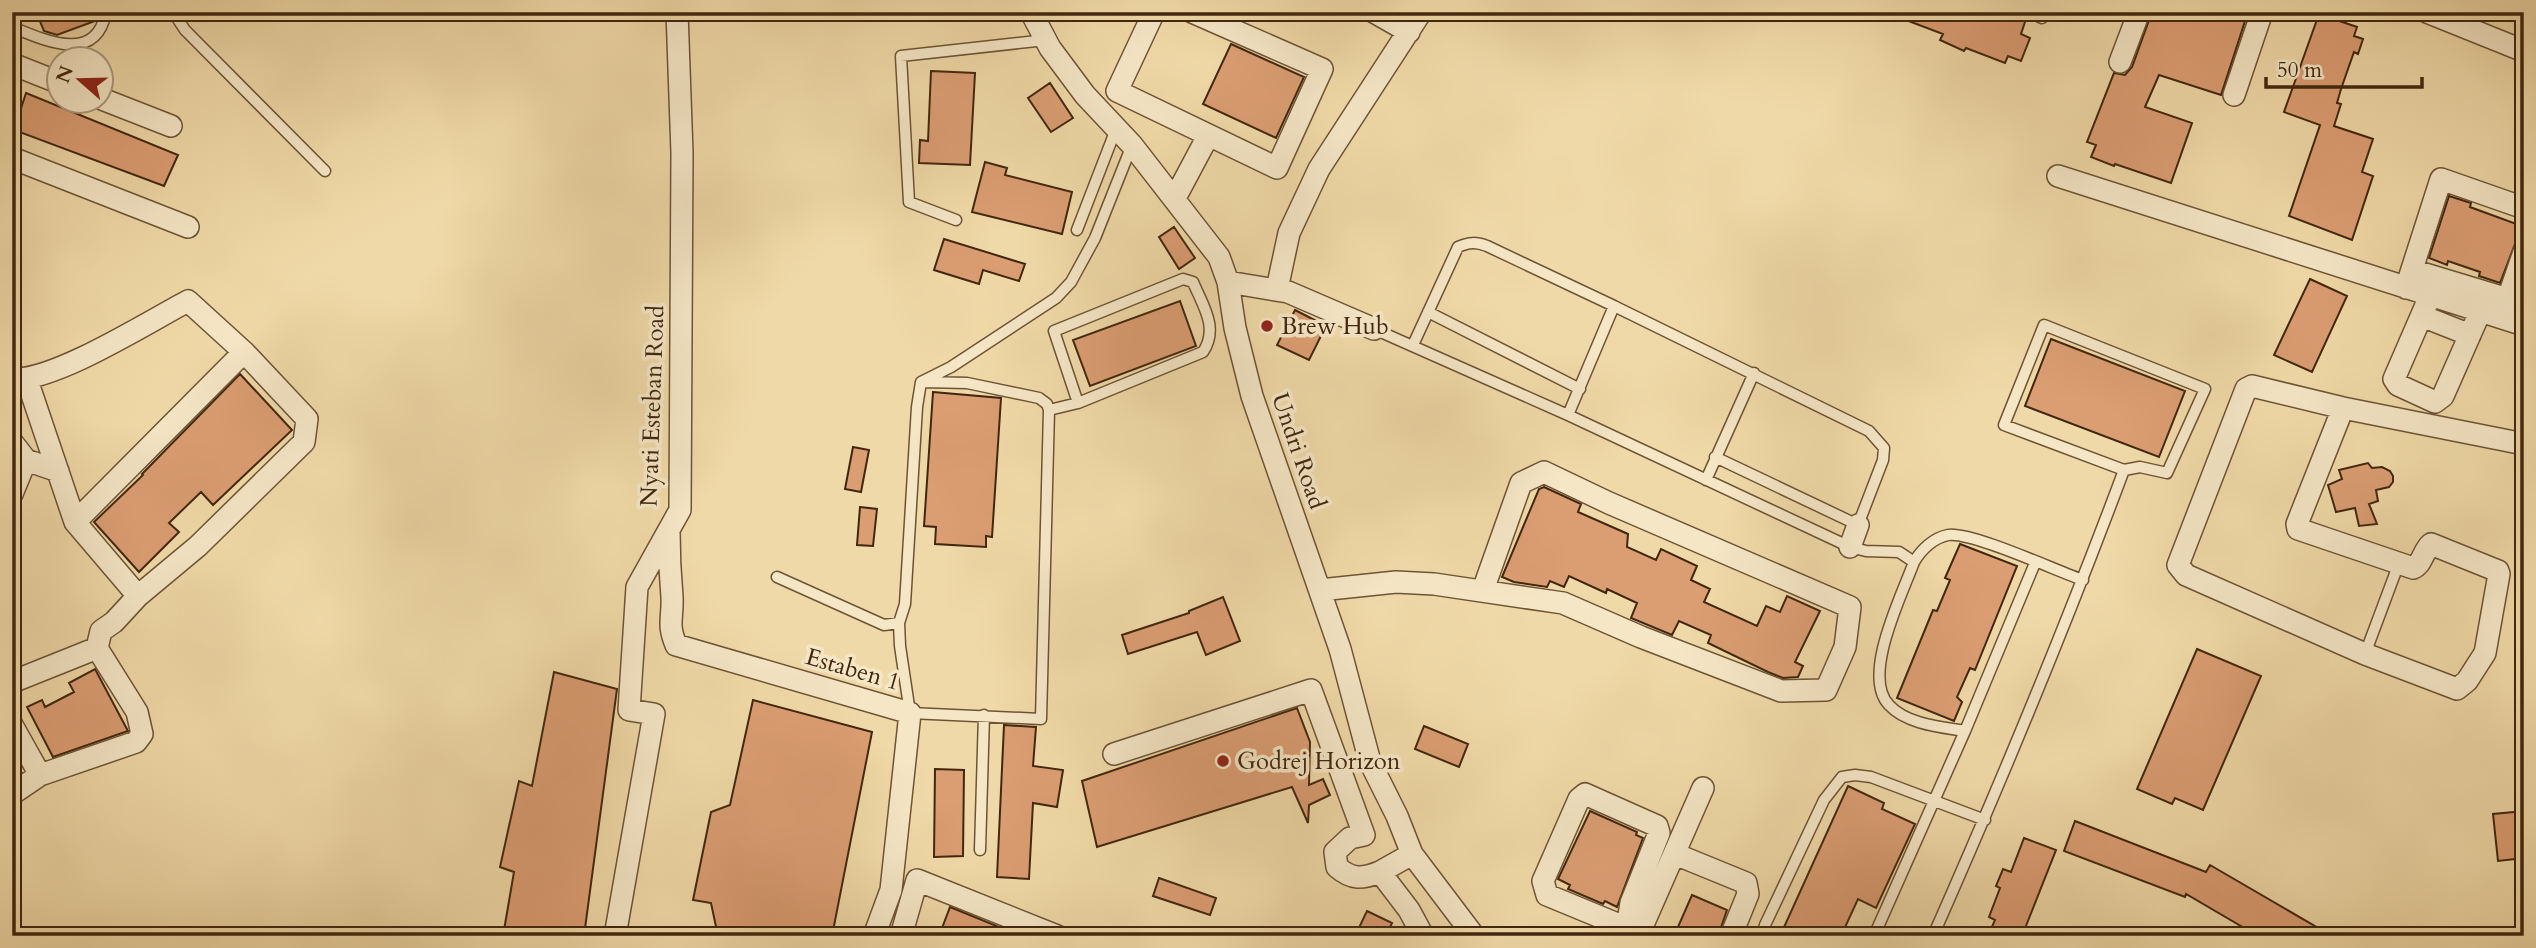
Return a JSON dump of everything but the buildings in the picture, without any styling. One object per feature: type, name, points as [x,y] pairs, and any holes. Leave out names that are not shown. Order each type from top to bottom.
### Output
[{"type":"street","name":"Nyati Esteban Road","points":[[615,936],[654,714],[629,710],[637,587],[680,510],[682,153],[677,12]]},
{"type":"street","name":"Undri Road","points":[[1031,12],[1046,40],[1085,95],[1132,145],[1219,257],[1228,282],[1235,328],[1252,396],[1340,649],[1370,762],[1412,853],[1474,936]]},
{"type":"street","points":[[1154,12],[1117,91],[1277,169],[1322,69],[1192,12]]},
{"type":"street","points":[[1374,12],[1409,32]]},
{"type":"street","points":[[1277,289],[1289,233],[1319,169],[1422,12]]},
{"type":"street","points":[[2120,62],[2139,12]]},
{"type":"street","points":[[2234,95],[2262,12]]},
{"type":"street","points":[[2427,12],[2524,51]]},
{"type":"street","points":[[12,64],[46,77]]},
{"type":"street","points":[[116,104],[171,126]]},
{"type":"street","points":[[1175,198],[1208,136]]},
{"type":"street","points":[[12,158],[188,227]]},
{"type":"street","points":[[2058,176],[2505,309],[2524,325]]},
{"type":"street","points":[[2470,335],[2426,306],[2409,279],[2441,179],[2524,208]]},
{"type":"street","points":[[2505,309],[2524,252]]},
{"type":"street","points":[[1228,282],[1277,289],[1374,329]]},
{"type":"street","points":[[12,794],[40,775],[136,742],[142,734],[137,712],[97,648],[101,631],[198,546],[304,442],[306,419],[244,352],[188,301],[69,364],[20,379],[58,471],[75,522],[138,596]]},
{"type":"street","points":[[2426,306],[2480,312],[2505,309]]},
{"type":"street","points":[[2426,306],[2394,379],[2398,385],[2435,402],[2443,396],[2480,312]]},
{"type":"street","points":[[75,522],[244,352]]},
{"type":"street","points":[[2343,408],[2297,524],[2302,531],[2416,568],[2431,544],[2498,571],[2485,653],[2467,681],[2458,689],[2365,654],[2186,575],[2178,565],[2246,389],[2257,385],[2343,408],[2524,444]]},
{"type":"street","points":[[12,442],[26,460],[58,471]]},
{"type":"street","points":[[12,494],[26,460]]},
{"type":"street","points":[[1320,590],[1396,582],[1434,584],[1563,603],[1641,637],[1781,691],[1826,690],[1845,647],[1850,607],[1609,503],[1544,472],[1521,483],[1483,590]]},
{"type":"street","points":[[1850,547],[1858,525]]},
{"type":"street","name":"Estaben 1","points":[[669,528],[672,600],[670,630],[676,645],[910,713],[891,890],[874,936]]},
{"type":"street","points":[[12,682],[97,648]]},
{"type":"street","points":[[1114,754],[1311,690],[1364,835]]},
{"type":"street","points":[[12,725],[40,775]]},
{"type":"street","points":[[1635,932],[1675,854],[1703,788]]},
{"type":"street","points":[[1585,794],[1657,826],[1659,833],[1631,903],[1635,932],[1547,895],[1543,881],[1579,799],[1585,794]]},
{"type":"street","points":[[1397,816],[1364,835],[1350,838],[1335,852],[1337,867],[1347,876],[1361,879],[1380,872],[1412,853]]},
{"type":"street","points":[[1675,854],[1746,883],[1748,894],[1731,936]]},
{"type":"street","points":[[1380,872],[1409,910],[1423,936]]},
{"type":"street","points":[[901,936],[917,880],[1057,936]]},
{"type":"lane","points":[[12,27],[68,46],[86,43],[100,32],[106,12]]},
{"type":"lane","points":[[173,12],[185,30],[325,171]]},
{"type":"lane","points":[[2029,12],[2042,18]]},
{"type":"lane","points":[[956,220],[909,202],[901,56],[1046,40]]},
{"type":"lane","points":[[1077,230],[1116,129]]},
{"type":"lane","points":[[921,382],[951,367],[1056,298],[1072,282],[1095,238],[1132,145]]},
{"type":"lane","points":[[1413,345],[1458,247],[1477,243],[1754,373],[1869,431],[1884,448],[1883,460],[1858,525],[1715,457]]},
{"type":"lane","points":[[1049,410],[1078,403],[1203,352],[1211,340],[1210,326],[1193,282],[1183,279],[1054,331],[1078,403]]},
{"type":"lane","points":[[1568,415],[1615,306]]},
{"type":"lane","points":[[1428,312],[1580,389]]},
{"type":"lane","points":[[2044,325],[2205,389],[2167,473],[2140,467],[2124,470],[2004,425],[2044,325]]},
{"type":"lane","points":[[1374,329],[1568,415],[1850,547],[1866,551],[1899,552],[1914,562]]},
{"type":"lane","points":[[1706,480],[1754,373]]},
{"type":"lane","points":[[921,382],[967,383],[1039,398],[1047,404],[1049,410],[1041,719],[910,713],[899,622],[905,604],[917,407],[921,382]]},
{"type":"lane","points":[[1933,936],[1985,820],[2083,580],[2124,470]]},
{"type":"lane","points":[[1965,731],[1940,727],[1904,715],[1889,705],[1879,690],[1878,672],[1882,651],[1920,551],[1939,539],[1960,535],[2083,580]]},
{"type":"lane","points":[[1874,936],[1965,731],[2035,563]]},
{"type":"lane","points":[[2365,654],[2399,564]]},
{"type":"lane","points":[[777,577],[884,625],[899,622]]},
{"type":"lane","points":[[980,850],[984,715]]},
{"type":"lane","points":[[1763,936],[1765,925],[1824,800],[1842,777],[1855,775],[1871,778],[1985,820]]},
{"type":"place","name":"Brew Hub","points":[[1267,326]]},
{"type":"place","name":"Godrej Horizon","points":[[1223,761]]}]
